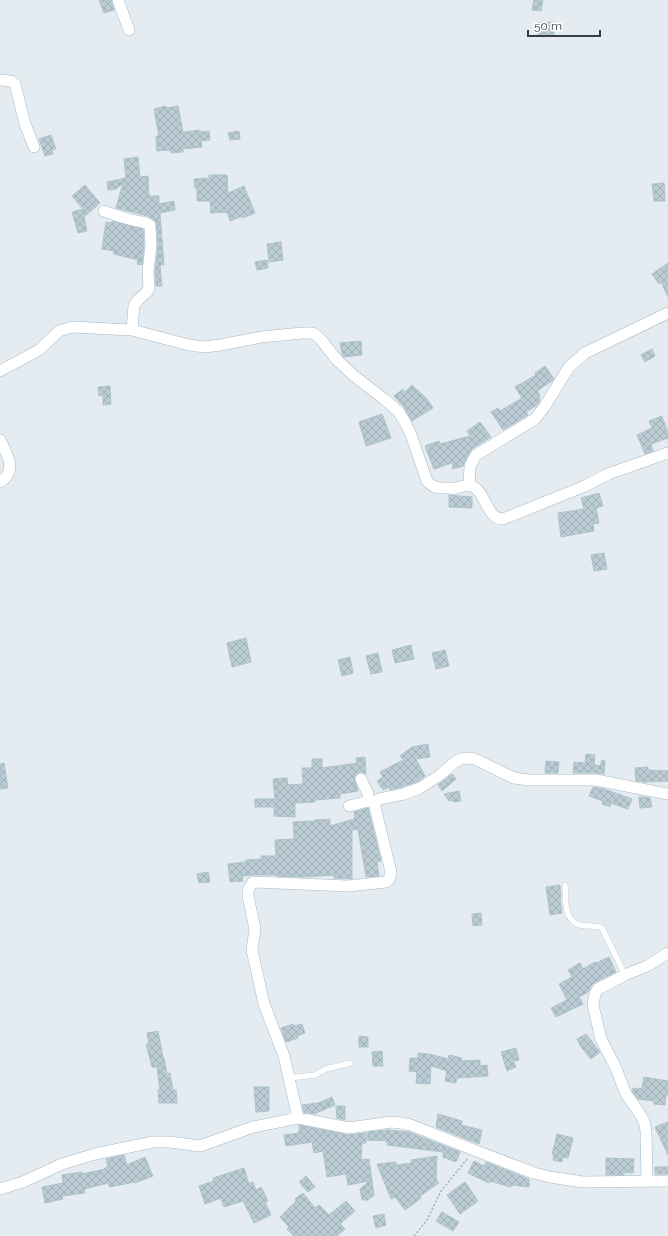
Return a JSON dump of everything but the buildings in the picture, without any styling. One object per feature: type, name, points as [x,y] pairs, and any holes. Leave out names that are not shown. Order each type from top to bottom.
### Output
[{"type":"street","points":[[118,0],[129,30]]},
{"type":"street","points":[[0,80],[11,81],[16,84],[25,124],[34,147]]},
{"type":"street","points":[[104,211],[123,218],[145,222],[150,225],[151,245],[148,272],[149,288],[147,292],[134,304],[132,330]]},
{"type":"street","points":[[468,485],[470,466],[476,455],[534,419],[545,406],[569,367],[585,353],[668,313]]},
{"type":"street","points":[[0,371],[39,350],[59,331],[72,327],[132,330],[181,343],[205,347],[220,346],[262,337],[302,332],[312,333],[319,338],[337,360],[353,375],[398,412],[411,435],[427,481],[430,484],[436,488],[457,488],[468,485],[476,488],[494,517],[499,519],[503,519],[585,486],[608,474],[668,453]]},
{"type":"street","points":[[0,440],[9,459],[10,471],[0,482]]},
{"type":"street","points":[[350,806],[404,794],[420,788],[440,775],[455,762],[468,758],[475,759],[514,778],[528,780],[596,780],[668,794]]},
{"type":"street","points":[[298,1118],[284,1056],[264,1004],[252,950],[255,929],[248,890],[254,882],[348,886],[388,881],[391,876],[391,872],[375,807],[361,779]]},
{"type":"street","points":[[646,1181],[646,1132],[644,1121],[626,1094],[615,1066],[601,1039],[593,1005],[595,994],[598,989],[625,975],[647,966],[668,953]]},
{"type":"street","points":[[0,1189],[23,1182],[62,1164],[95,1154],[153,1142],[170,1142],[200,1146],[252,1127],[298,1118],[350,1128],[391,1122],[411,1125],[534,1173],[564,1180],[583,1182],[668,1181]]},
{"type":"lane","points":[[565,885],[567,911],[570,917],[575,923],[580,925],[602,928],[625,975]]},
{"type":"lane","points":[[289,1078],[315,1075],[326,1068],[350,1063]]},
{"type":"path","points":[[414,1236],[426,1220],[441,1191],[474,1150]]}]
